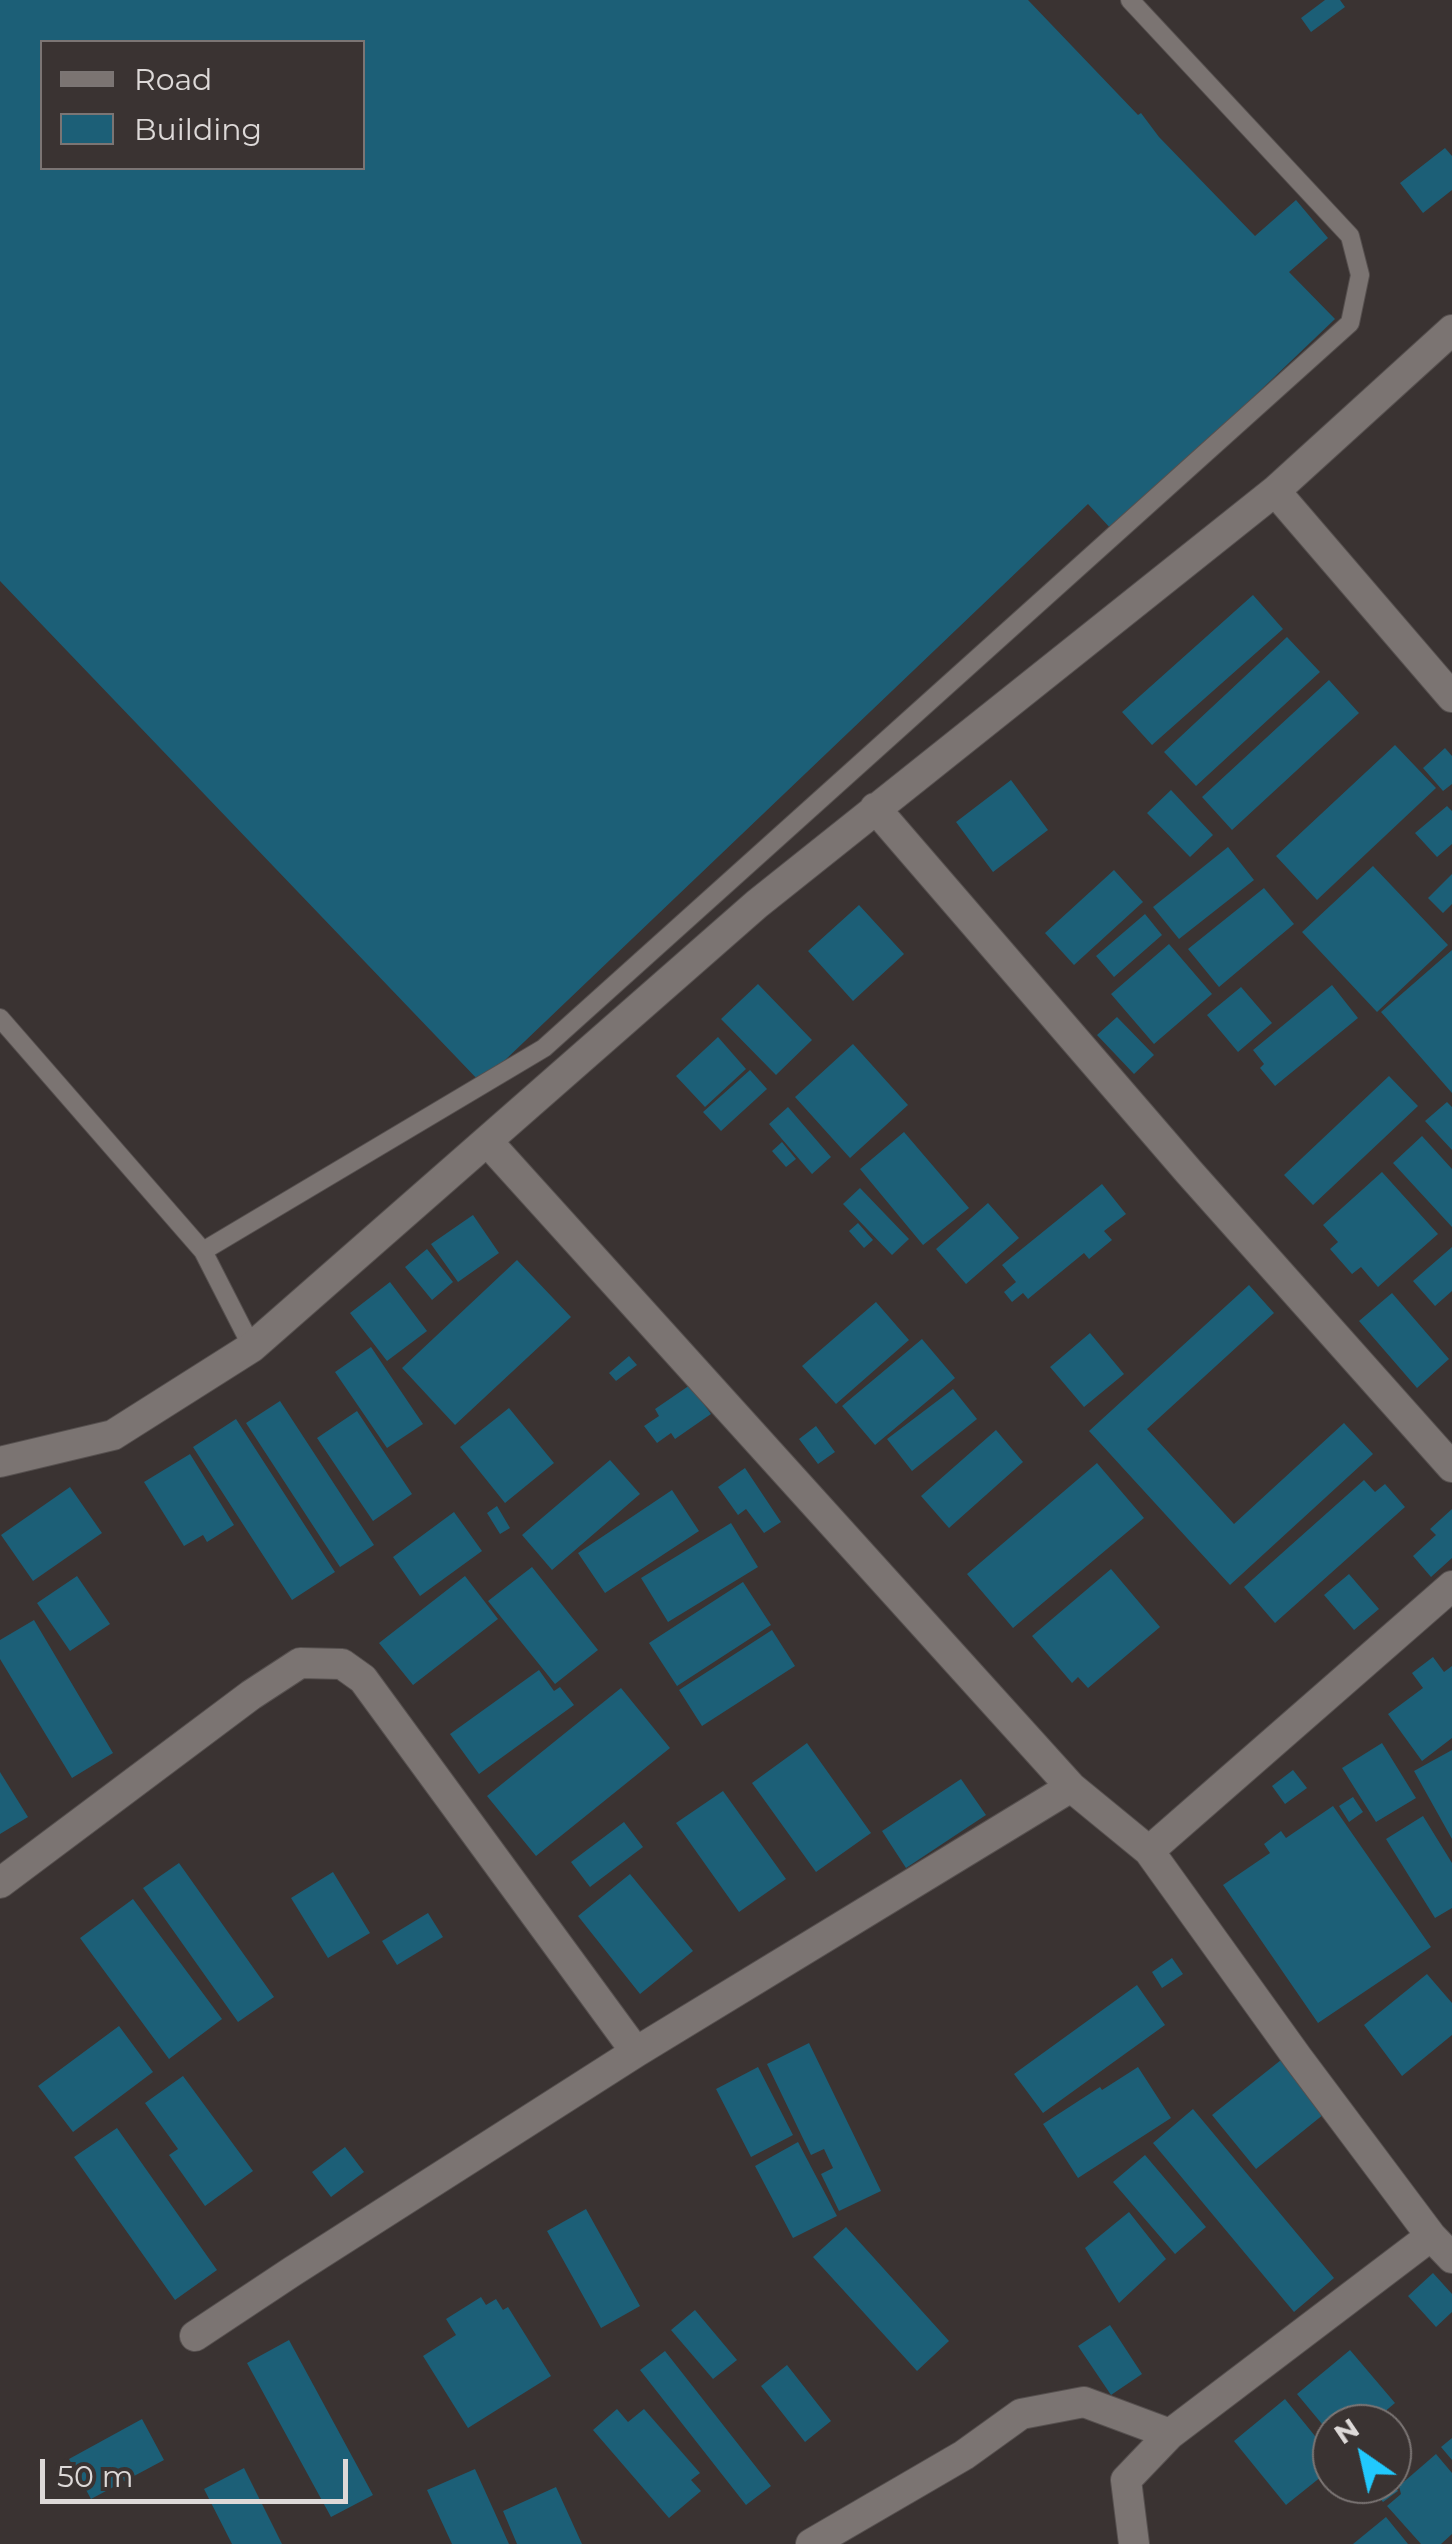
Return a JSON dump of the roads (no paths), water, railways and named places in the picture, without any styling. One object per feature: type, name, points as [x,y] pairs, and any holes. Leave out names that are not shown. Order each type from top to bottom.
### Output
[{"type":"street","points":[[0,1462],[113,1435],[252,1348],[757,904],[1275,491],[1452,330]]},
{"type":"street","points":[[1275,491],[1452,697]]},
{"type":"street","points":[[875,808],[1189,1172],[1452,1467]]},
{"type":"street","points":[[487,1141],[1071,1787],[1149,1851],[1442,2247],[1170,2434],[1126,2480],[1134,2544]]},
{"type":"street","points":[[1149,1851],[1452,1586]]},
{"type":"street","points":[[0,1883],[251,1695],[300,1663],[342,1664],[363,1678],[636,2052]]},
{"type":"street","points":[[195,2336],[636,2052],[1071,1787]]},
{"type":"street","points":[[812,2544],[964,2455],[1021,2414],[1084,2402],[1170,2434]]},
{"type":"lane","points":[[203,1251],[544,1048],[1350,324],[1360,275],[1350,236],[1130,0]]},
{"type":"lane","points":[[0,1018],[203,1251],[252,1348]]}]
